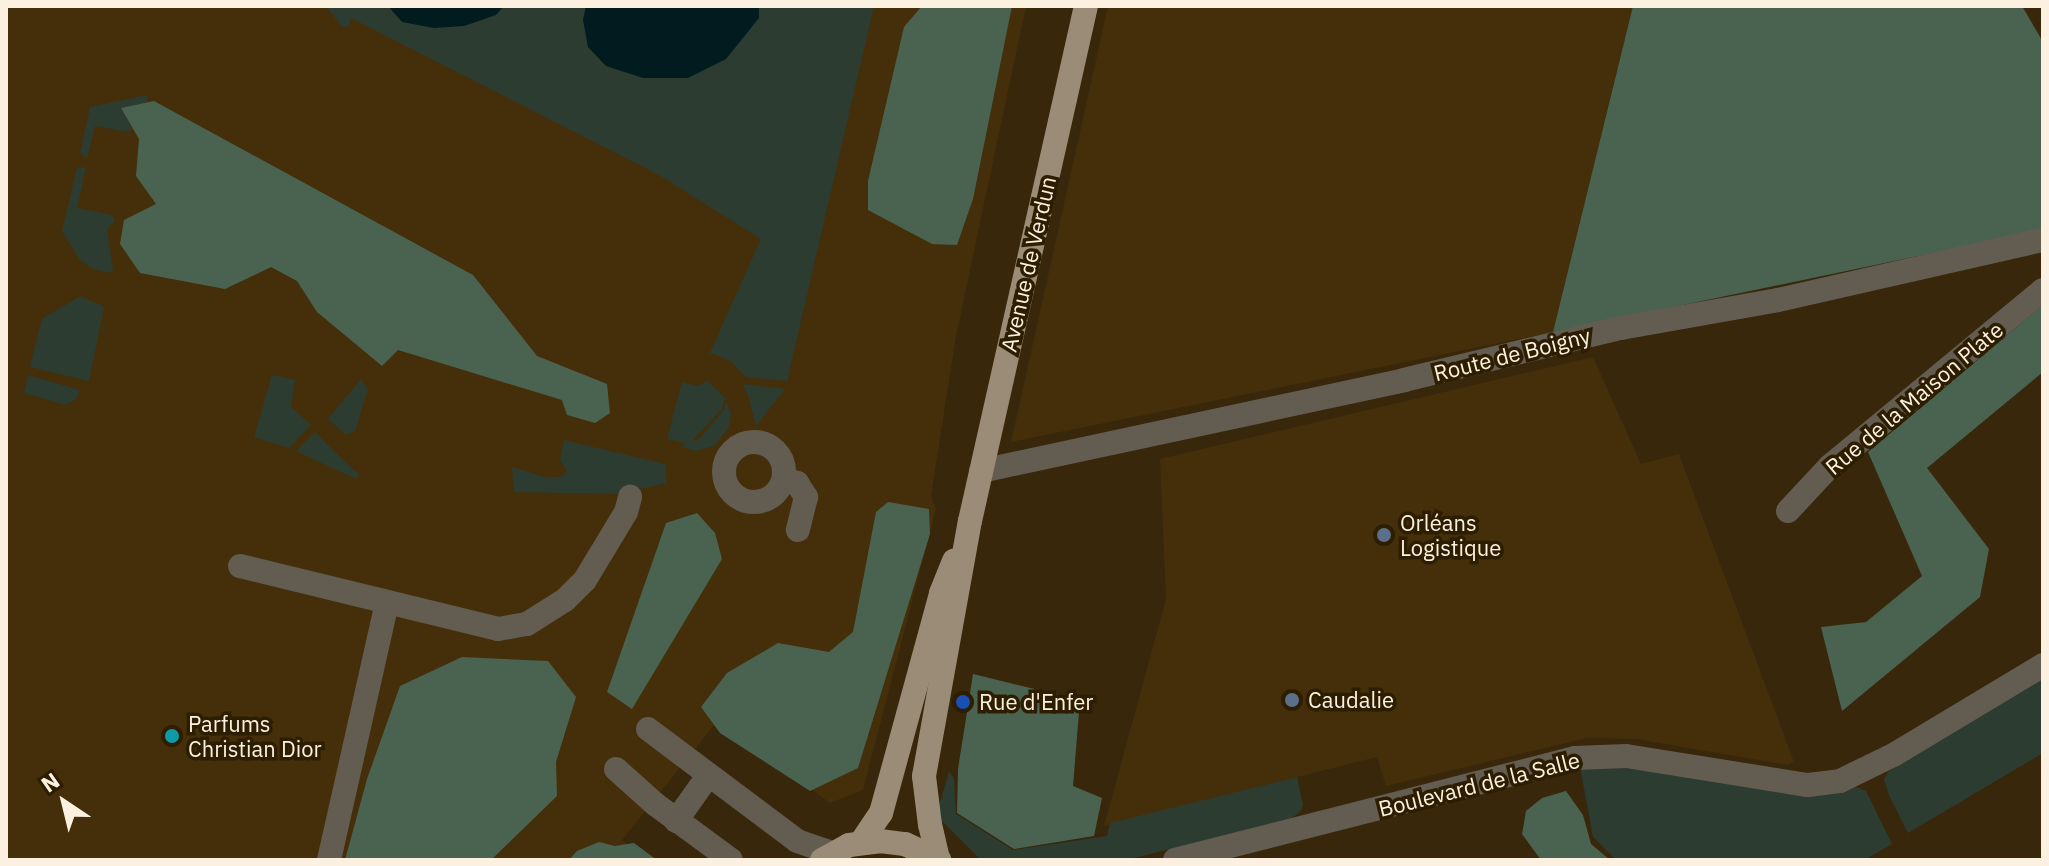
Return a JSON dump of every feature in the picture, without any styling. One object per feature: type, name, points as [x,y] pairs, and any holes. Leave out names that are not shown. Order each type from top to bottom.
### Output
[{"type":"main road","name":"Avenue de Verdun","points":[[939,860],[930,825],[924,776],[970,521],[1086,6]]},
{"type":"main road","name":"Avenue de Verdun","points":[[862,841],[881,813],[941,593],[970,521]]},
{"type":"main road","points":[[826,856],[862,841],[905,844],[939,860]]},
{"type":"street","name":"Route de Boigny","points":[[981,471],[1404,380],[1621,328],[1778,300],[2043,240]]},
{"type":"street","name":"Rue de la Maison Plate","points":[[1788,511],[1830,466],[2043,290]]},
{"type":"street","points":[[784,479],[797,483],[806,497],[798,530]]},
{"type":"street","points":[[240,566],[498,629],[527,624],[565,600],[585,580],[626,512],[630,497]]},
{"type":"street","points":[[329,860],[387,603]]},
{"type":"street","name":"Boulevard de la Salle","points":[[1175,860],[1575,758],[1626,756],[1808,785],[1840,781],[1886,760],[2043,665]]},
{"type":"street","points":[[648,729],[797,841],[826,856]]},
{"type":"street","points":[[616,769],[676,821],[731,860]]},
{"type":"street","points":[[676,821],[708,776]]},
{"type":"shaded area","name":"Parfums Christian Dior","points":[[6,6],[1026,6],[956,336],[931,496],[936,509],[863,790],[830,803],[718,720],[622,840],[648,860],[6,860]]},
{"type":"shaded area","points":[[1108,6],[1633,6],[1553,332],[1011,442]]},
{"type":"shaded area","points":[[1593,357],[1641,464],[1679,454],[1794,762],[1788,765],[1636,739],[1587,738],[1386,786],[1377,757],[1104,826],[1166,599],[1160,459]]},
{"type":"green space","points":[[326,6],[874,6],[787,381],[746,377],[732,362],[712,353],[708,357],[761,239],[659,175],[351,18],[349,26],[342,27]]},
{"type":"green space","points":[[922,6],[1012,6],[973,199],[957,245],[932,244],[868,210],[868,181],[904,27]]},
{"type":"green space","points":[[1633,6],[2022,6],[2043,42],[2043,230],[1553,332]]},
{"type":"green space","points":[[147,95],[148,102],[121,108],[132,128],[128,132],[95,126],[87,158],[80,153],[90,107]]},
{"type":"green space","points":[[154,101],[473,275],[537,356],[607,384],[610,413],[595,423],[567,415],[562,400],[398,350],[382,366],[317,312],[297,281],[271,267],[225,289],[140,273],[120,244],[124,220],[156,204],[136,176],[139,139],[121,108]]},
{"type":"green space","points":[[86,167],[77,208],[112,215],[115,220],[107,230],[113,270],[110,273],[91,268],[80,260],[62,231],[77,168]]},
{"type":"green space","points":[[80,296],[104,307],[89,381],[30,367],[42,319]]},
{"type":"green space","points":[[2043,305],[2043,372],[1927,468],[1989,549],[1980,597],[1842,711],[1821,627],[1866,622],[1922,576],[1868,452]]},
{"type":"green space","points":[[28,375],[80,390],[75,400],[65,405],[24,393]]},
{"type":"green space","points":[[272,375],[295,380],[291,407],[311,425],[289,448],[254,437]]},
{"type":"green space","points":[[361,379],[368,389],[355,431],[346,435],[328,419]]},
{"type":"green space","points":[[707,381],[725,398],[722,409],[692,441],[698,440],[724,410],[726,401],[731,414],[729,427],[714,446],[694,451],[682,447],[685,443],[667,439],[682,382],[698,386]]},
{"type":"green space","points":[[743,384],[785,389],[756,426],[748,395]]},
{"type":"green space","points":[[315,432],[359,475],[356,479],[296,451]]},
{"type":"green space","points":[[564,440],[665,464],[667,483],[617,494],[514,492],[512,467],[548,478],[563,476],[567,471],[560,460]]},
{"type":"green space","points":[[888,502],[929,509],[930,534],[858,768],[810,791],[720,733],[701,707],[727,673],[778,643],[829,652],[853,632],[876,512]]},
{"type":"green space","points":[[697,513],[715,533],[722,559],[632,709],[607,692],[666,523]]},
{"type":"green space","points":[[462,657],[548,661],[576,697],[556,762],[557,796],[491,860],[345,860],[367,779],[400,686]]},
{"type":"green space","points":[[973,674],[1080,700],[1073,786],[1102,798],[1094,836],[1014,849],[957,813],[958,769]]},
{"type":"green space","points":[[2043,677],[2043,753],[1908,833],[1884,779],[1889,771]]},
{"type":"green space","points":[[1580,767],[1618,767],[1796,792],[1857,787],[1866,791],[1892,844],[1864,860],[1616,860],[1593,837]]},
{"type":"green space","points":[[949,772],[954,778],[956,814],[1013,850],[1107,836],[1110,823],[1297,777],[1303,805],[1301,811],[1288,821],[1125,860],[981,860],[939,818],[939,805]]},
{"type":"green space","points":[[1566,791],[1583,815],[1591,844],[1610,860],[1541,860],[1522,834],[1526,811],[1542,798]]},
{"type":"green space","points":[[599,842],[615,846],[634,843],[657,860],[569,860],[577,851]]},
{"type":"water","points":[[388,6],[504,6],[496,15],[464,26],[434,28],[402,22]]},
{"type":"water","points":[[586,6],[759,6],[759,18],[726,59],[688,78],[643,78],[606,66],[588,47],[583,20]]},
{"type":"place","name":"Orléans Logistique","points":[[1384,535]]},
{"type":"place","name":"Caudalie","points":[[1292,700]]},
{"type":"place","name":"Rue d'Enfer","points":[[963,702]]},
{"type":"place","name":"Parfums Christian Dior","points":[[172,736]]}]
